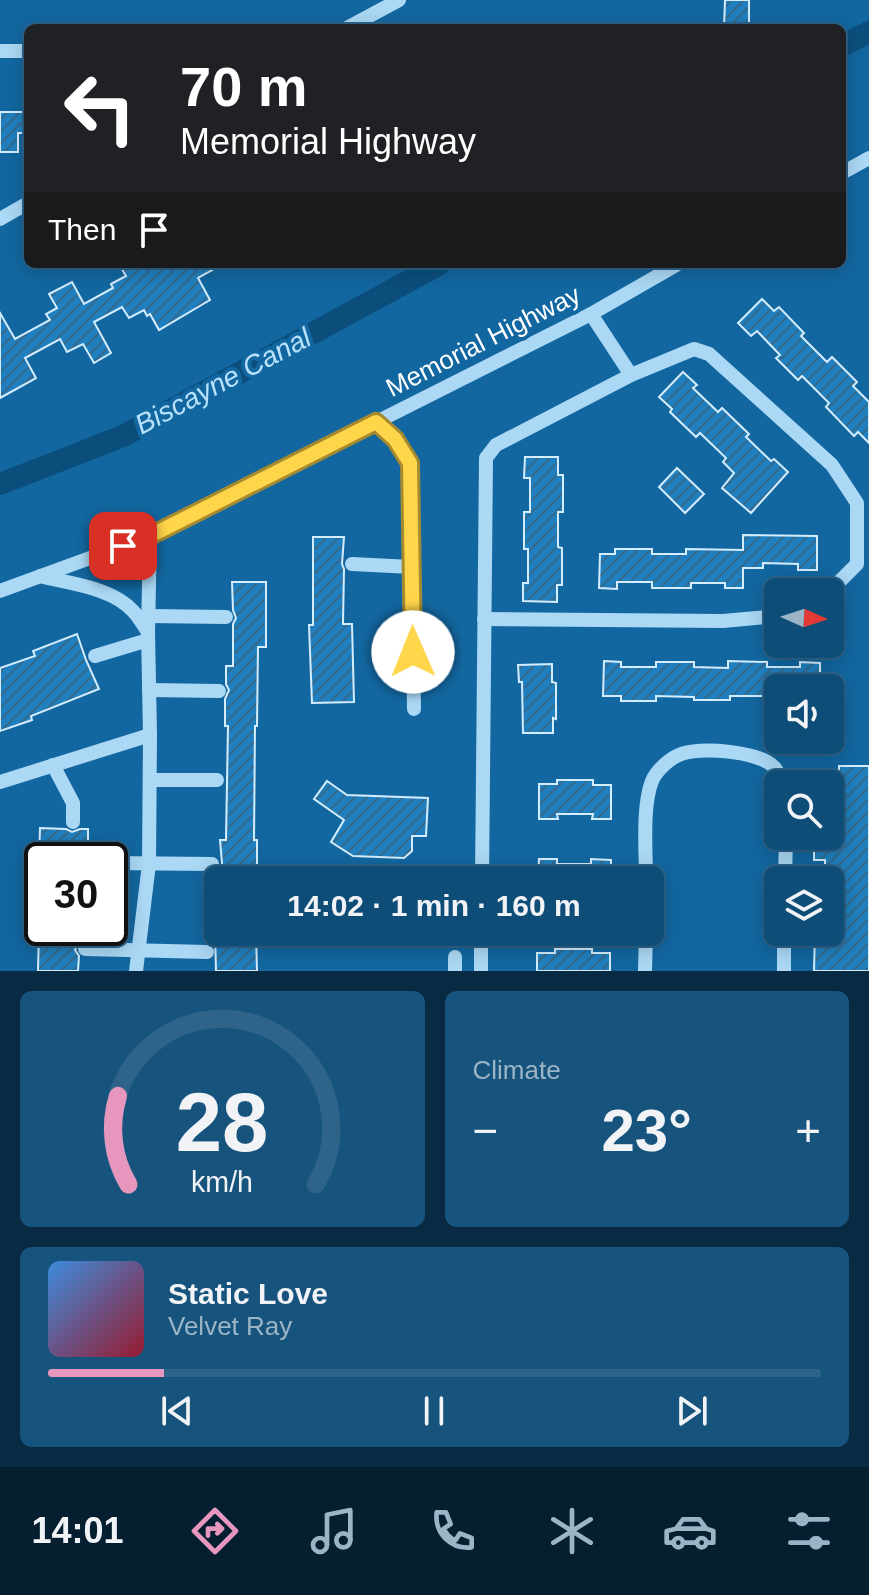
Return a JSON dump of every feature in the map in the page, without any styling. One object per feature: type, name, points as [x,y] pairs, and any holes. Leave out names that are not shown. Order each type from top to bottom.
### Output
[{"type":"street","points":[[354,24],[399,0]]},
{"type":"street","points":[[0,51],[24,51]]},
{"type":"street","points":[[846,171],[869,158]]},
{"type":"street","points":[[0,219],[24,205]]},
{"type":"street","name":"Memorial Highway","points":[[0,591],[150,536],[591,314],[671,268]]},
{"type":"street","points":[[591,314],[631,375]]},
{"type":"street","points":[[482,866],[486,458],[496,445],[631,375],[694,349],[709,354],[832,465],[857,503],[857,564],[843,578]]},
{"type":"street","points":[[376,422],[395,439],[410,463],[414,709]]},
{"type":"street","points":[[136,971],[149,864],[150,536]]},
{"type":"street","points":[[352,564],[411,567]]},
{"type":"street","points":[[40,576],[117,598],[133,610],[148,636]]},
{"type":"street","points":[[148,616],[226,617]]},
{"type":"street","points":[[484,619],[723,621],[764,617]]},
{"type":"street","points":[[95,656],[148,636]]},
{"type":"street","points":[[149,690],[219,691]]},
{"type":"street","points":[[0,782],[150,735]]},
{"type":"street","points":[[646,866],[647,801],[653,779],[679,754],[709,750],[750,754],[776,770]]},
{"type":"street","points":[[53,765],[73,803],[73,822]]},
{"type":"street","points":[[150,780],[217,780]]},
{"type":"street","points":[[128,863],[212,864]]},
{"type":"street","points":[[481,946],[481,971]]},
{"type":"street","points":[[645,971],[646,946]]},
{"type":"street","points":[[784,946],[784,971]]},
{"type":"street","points":[[85,949],[207,952]]},
{"type":"building","points":[[725,0],[749,0],[749,24],[724,24]]},
{"type":"building","points":[[0,112],[24,112],[24,133],[18,133],[18,152],[0,152]]},
{"type":"building","points":[[121,268],[216,268],[198,278],[210,300],[159,330],[144,310],[129,318],[122,307],[94,322],[111,353],[94,363],[83,344],[67,352],[60,339],[25,358],[36,378],[0,398],[0,313],[15,339],[50,320],[46,314],[57,308],[49,294],[72,282],[84,304],[113,288],[111,284],[126,276]]},
{"type":"building","points":[[762,299],[774,311],[779,307],[804,333],[801,336],[827,362],[832,357],[857,382],[853,386],[869,402],[869,443],[858,432],[854,436],[826,407],[829,403],[802,376],[798,380],[776,358],[780,355],[757,331],[751,336],[738,323]]},
{"type":"building","points":[[683,372],[697,385],[693,388],[718,412],[722,408],[749,434],[746,437],[771,461],[774,459],[788,472],[751,513],[722,488],[734,473],[723,462],[726,458],[700,433],[696,437],[659,397]]},
{"type":"building","points":[[525,457],[558,457],[558,475],[563,475],[563,512],[558,512],[562,585],[557,585],[557,602],[523,601],[523,583],[528,583],[524,512],[530,512],[530,478],[524,478]]},
{"type":"building","points":[[677,468],[704,494],[685,513],[659,487]]},
{"type":"building","points":[[743,535],[817,536],[817,570],[798,570],[798,564],[763,563],[763,568],[743,568],[743,588],[725,588],[725,583],[691,583],[691,588],[652,588],[652,582],[617,582],[617,589],[599,588],[600,554],[615,554],[615,549],[652,549],[652,554],[686,554],[686,549],[743,550]]},
{"type":"building","points":[[313,537],[344,537],[343,624],[352,624],[354,702],[312,703],[309,625],[313,625]]},
{"type":"building","points":[[232,582],[266,582],[266,647],[258,647],[255,726],[254,840],[257,840],[257,866],[222,866],[220,840],[226,840],[228,726],[225,726],[225,699],[229,690],[226,666],[233,666],[233,624],[236,618]]},
{"type":"building","points":[[77,634],[99,689],[0,731],[0,668],[35,656],[33,651]]},
{"type":"building","points":[[604,661],[621,662],[621,667],[656,667],[656,662],[694,662],[694,667],[728,668],[728,661],[767,662],[767,667],[800,667],[800,662],[820,663],[820,674],[764,674],[764,696],[694,700],[694,697],[656,696],[656,701],[621,701],[621,696],[603,696]]},
{"type":"building","points":[[552,664],[552,682],[556,683],[553,733],[523,733],[522,682],[519,682],[518,665]]},
{"type":"building","points":[[839,766],[869,766],[869,971],[814,971],[815,946],[844,946],[844,866],[825,866],[825,860],[814,860],[814,850],[844,850],[844,770],[839,770]]},
{"type":"building","points":[[557,780],[593,780],[593,785],[611,785],[611,819],[592,819],[593,814],[557,814],[558,819],[539,819],[539,784],[557,784]]},
{"type":"building","points":[[327,781],[347,795],[428,798],[426,836],[412,836],[412,851],[404,858],[353,856],[331,842],[344,820],[314,799]]},
{"type":"building","points":[[40,828],[72,832],[88,829],[88,842],[40,842]]},
{"type":"building","points":[[539,859],[557,859],[557,864],[591,864],[591,859],[611,860],[611,866],[539,866]]},
{"type":"building","points":[[39,946],[77,946],[78,971],[38,971]]},
{"type":"building","points":[[215,946],[256,946],[257,971],[216,971]]},
{"type":"building","points":[[555,949],[592,949],[592,953],[610,953],[610,971],[537,971],[537,953],[555,953]]},
{"type":"waterway","name":"Biscayne Canal","points":[[846,44],[869,32]]},
{"type":"waterway","name":"Biscayne Canal","points":[[0,484],[123,436],[433,268]]},
{"type":"route","points":[[123,546],[150,536],[376,422],[395,439],[410,463],[413,652]]}]
